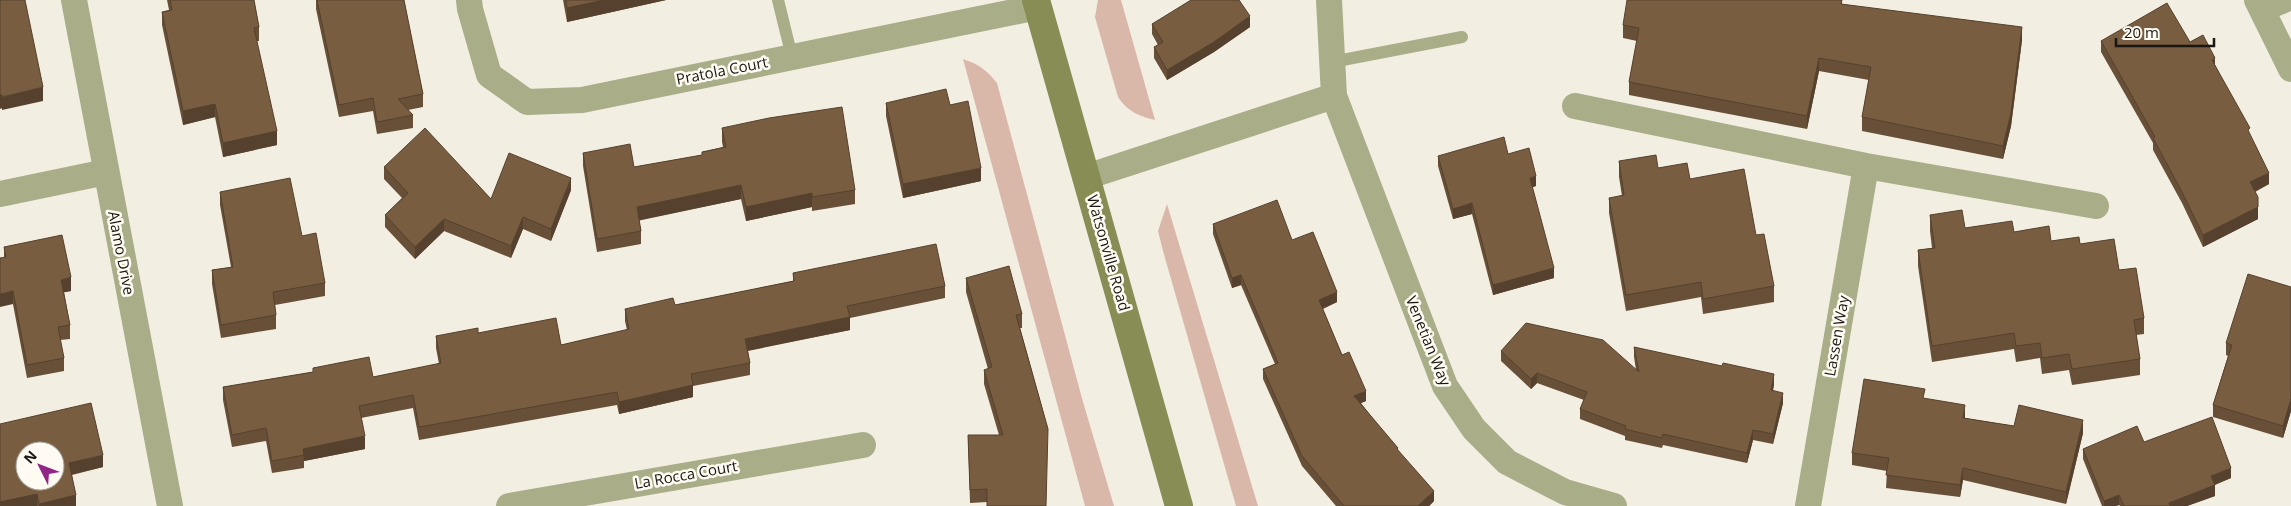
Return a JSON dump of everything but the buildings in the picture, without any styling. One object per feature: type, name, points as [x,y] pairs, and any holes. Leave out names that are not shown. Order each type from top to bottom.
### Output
[{"type":"main road","name":"Watsonville Road","points":[[1037,4],[1180,506]]},
{"type":"street","name":"Alamo Drive","points":[[74,0],[170,506]]},
{"type":"street","name":"Pratola Court","points":[[469,0],[489,75],[527,102],[582,100],[1037,4]]},
{"type":"street","name":"Venetian Way","points":[[1329,0],[1334,96],[1445,386],[1474,429],[1507,462],[1566,492],[1614,506]]},
{"type":"street","points":[[2268,3],[2291,70]]},
{"type":"street","points":[[1086,177],[1334,96]]},
{"type":"street","points":[[1575,106],[1866,166],[2096,206]]},
{"type":"street","name":"Lassen Way","points":[[1808,506],[1866,166]]},
{"type":"street","points":[[0,194],[106,172]]},
{"type":"street","name":"La Rocca Court","points":[[509,506],[863,445]]},
{"type":"lane","points":[[778,0],[792,57]]},
{"type":"lane","points":[[1332,62],[1462,37]]},
{"type":"shaded area","points":[[1098,0],[1121,0],[1155,120],[1134,113],[1118,97],[1095,17]]},
{"type":"shaded area","points":[[963,59],[982,68],[997,83],[1083,402],[1114,506],[1085,506]]},
{"type":"shaded area","points":[[1167,204],[1258,506],[1236,506],[1158,231]]}]
